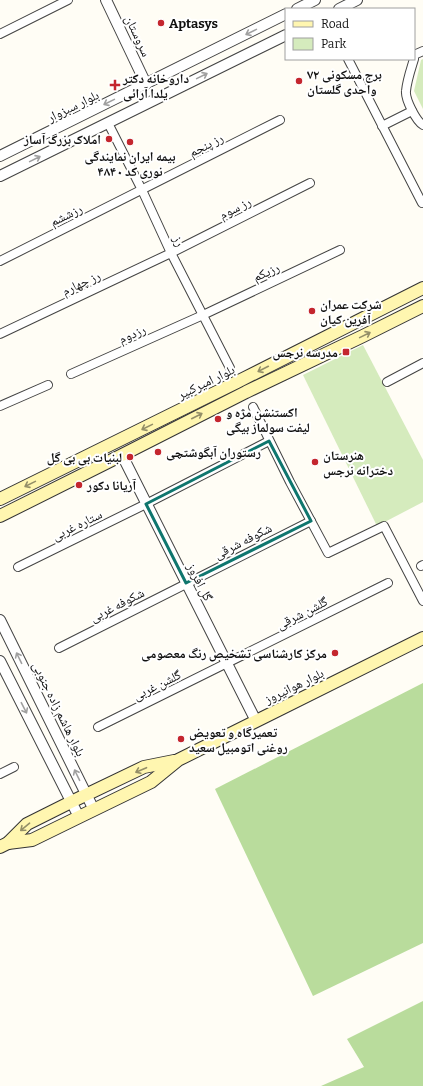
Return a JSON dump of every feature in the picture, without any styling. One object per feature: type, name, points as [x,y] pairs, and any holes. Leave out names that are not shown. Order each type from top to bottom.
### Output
[{"type":"main road","name":"بلوار امیرکبیر","points":[[0,499],[423,288]]},
{"type":"main road","name":"بلوار امیرکبیر","points":[[0,516],[246,392],[423,306]]},
{"type":"main road","name":"بلوار هوانیروز","points":[[4,845],[32,840],[151,782],[178,760],[423,638]]},
{"type":"main road","name":"بلوار هوانیروز","points":[[4,845],[27,824],[71,802],[144,768],[178,760]]},
{"type":"street","points":[[0,34],[68,0]]},
{"type":"street","name":"سروستان","points":[[106,0],[146,84]]},
{"type":"street","points":[[299,8],[315,0]]},
{"type":"street","points":[[341,8],[357,0]]},
{"type":"street","name":"بلوار سبزوار","points":[[0,156],[285,14]]},
{"type":"street","points":[[0,176],[285,35]]},
{"type":"street","points":[[349,60],[422,203]]},
{"type":"street","points":[[414,60],[406,93],[412,111],[423,125]]},
{"type":"street","points":[[382,126],[412,111]]},
{"type":"street","name":"رز پنجم","points":[[142,190],[280,120]]},
{"type":"street","name":"رز","points":[[108,123],[142,190],[171,253],[230,368]]},
{"type":"street","name":"رز سوم","points":[[171,253],[310,184]]},
{"type":"street","name":"رزششم","points":[[0,261],[142,190]]},
{"type":"street","name":"رزیکم","points":[[202,315],[340,250]]},
{"type":"street","name":"رز چهارم","points":[[0,334],[171,253]]},
{"type":"street","name":"رزدوم","points":[[71,374],[202,315]]},
{"type":"street","points":[[387,382],[423,363]]},
{"type":"street","points":[[0,406],[48,385]]},
{"type":"street","points":[[253,407],[290,482],[328,553],[384,526],[423,601]]},
{"type":"street","name":"ستاره غربی","points":[[18,567],[269,441]]},
{"type":"street","name":"گل افروز","points":[[122,455],[256,721]]},
{"type":"street","name":"شکوفه شرقی","points":[[186,584],[311,521]]},
{"type":"street","name":"گلشن شرقی","points":[[226,664],[388,583]]},
{"type":"street","name":"شکوفه غربی","points":[[58,648],[186,584]]},
{"type":"street","name":"بلوار هاشم زاده جنوبی","points":[[0,620],[94,810]]},
{"type":"street","points":[[0,661],[79,817]]},
{"type":"street","name":"گلشن غربی","points":[[98,728],[226,664]]},
{"type":"street","points":[[0,774],[14,767]]},
{"type":"highlighted area","points":[[269,441],[311,521],[186,583],[146,504]]},
{"type":"green space","points":[[423,59],[423,109],[414,91],[421,60]]},
{"type":"green space","points":[[363,345],[423,460],[423,502],[377,526],[303,375]]},
{"type":"green space","points":[[423,683],[423,943],[313,996],[215,789]]},
{"type":"green space","points":[[423,1001],[423,1086],[321,1086],[364,1067],[347,1039]]},
{"type":"place","name":"Aptasys","points":[[161,23]]},
{"type":"place","name":"برج مسکونی ۷۲ واحدی گلستان","points":[[299,81]]},
{"type":"place","name":"داروخانه دکتر یلدا آرائی","points":[[115,85]]},
{"type":"place","name":"املاک بزرگ آساز","points":[[109,139]]},
{"type":"place","name":"بیمه ایران نمایندگی نوری کد ۴۸۴۰","points":[[130,142]]},
{"type":"place","name":"شرکت عمران آفرین کیان","points":[[312,311]]},
{"type":"place","name":"مدرسه نرجس","points":[[346,352]]},
{"type":"place","name":"اکستنشن مژه و لیفت سولماز بیگی","points":[[218,419]]},
{"type":"place","name":"رستوران آبگوشتچی","points":[[158,452]]},
{"type":"place","name":"لبنیات بی بی گل","points":[[130,457]]},
{"type":"place","name":"هنرستان دخترانه نرجس","points":[[315,462]]},
{"type":"place","name":"آریانا دکور","points":[[79,485]]},
{"type":"place","name":"مرکز کارشناسی تشخیص رنگ معصومی","points":[[335,653]]},
{"type":"place","name":"تعمیرگاه و تعویض روغنی اتومبیل سعید","points":[[181,739]]}]
